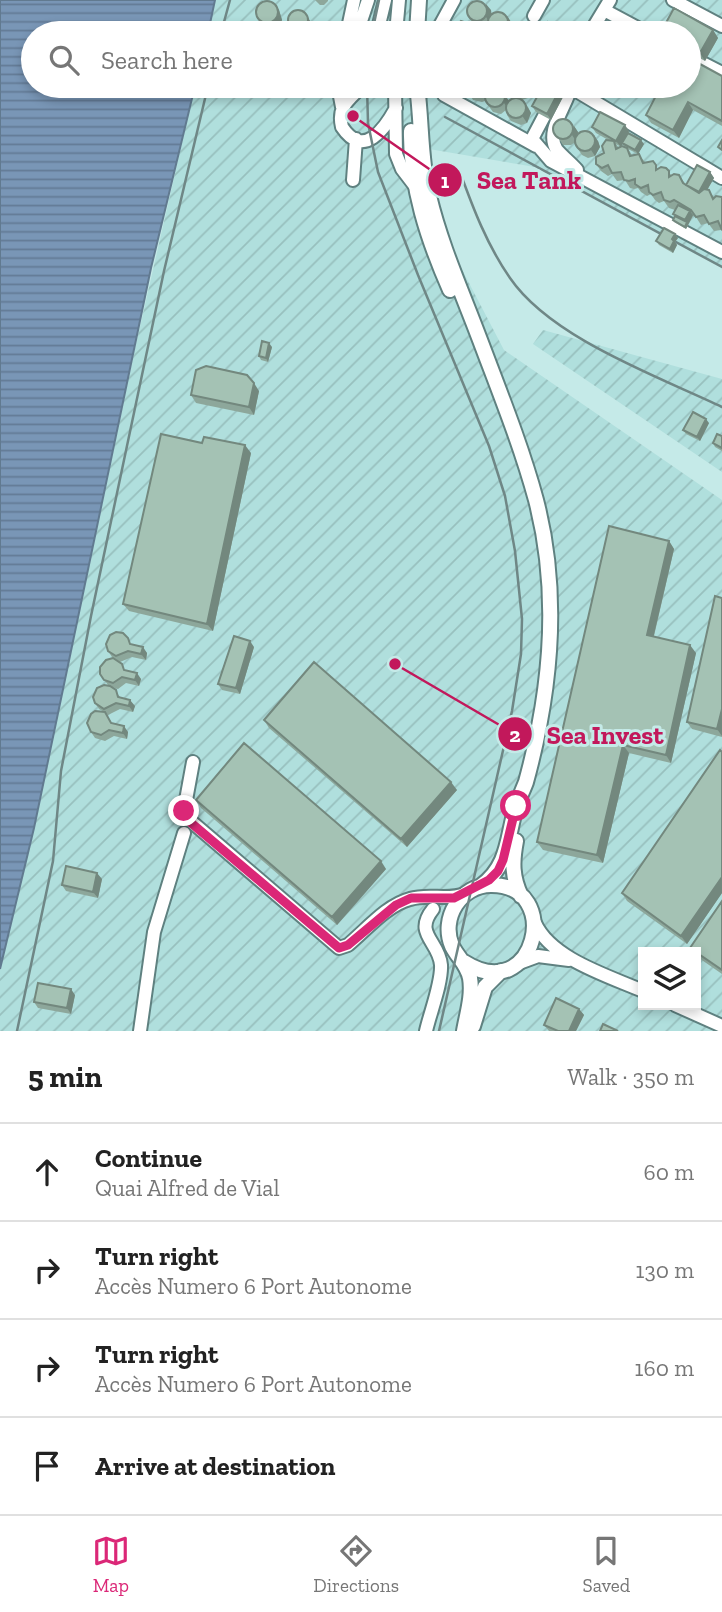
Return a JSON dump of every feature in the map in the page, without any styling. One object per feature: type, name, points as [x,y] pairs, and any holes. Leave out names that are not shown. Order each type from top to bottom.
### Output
[{"type":"main road","points":[[418,21],[419,0]]},
{"type":"main road","points":[[416,98],[411,155],[415,186],[441,269],[476,346],[487,363]]},
{"type":"main road","points":[[418,98],[421,157],[436,223],[528,473],[541,527],[549,578],[547,675],[512,866],[517,887],[531,909],[535,923],[532,945],[519,962],[501,971],[485,987],[471,1031]]},
{"type":"main road","points":[[464,1031],[471,990],[464,962],[452,945],[449,924],[457,902],[465,894],[481,886],[501,866],[516,806],[525,785]]},
{"type":"main road","points":[[481,886],[503,886],[522,897]]},
{"type":"main road","points":[[464,962],[482,971],[501,971]]},
{"type":"street","points":[[350,21],[354,0]]},
{"type":"street","points":[[357,21],[361,0]]},
{"type":"street","points":[[360,21],[368,0]]},
{"type":"street","points":[[380,21],[385,0]]},
{"type":"street","points":[[397,21],[399,0]]},
{"type":"street","points":[[443,21],[454,0]]},
{"type":"street","points":[[534,16],[543,0]]},
{"type":"street","points":[[673,0],[722,26]]},
{"type":"street","points":[[597,21],[607,5],[630,21]]},
{"type":"street","points":[[701,62],[722,73]]},
{"type":"street","points":[[340,98],[342,127],[356,139],[367,140],[379,135],[396,108]]},
{"type":"street","points":[[342,107],[351,98]]},
{"type":"street","points":[[396,98],[396,154],[402,169],[415,186]]},
{"type":"street","points":[[449,98],[540,148]]},
{"type":"street","points":[[554,98],[532,139],[551,161],[722,253]]},
{"type":"street","points":[[569,98],[553,131],[555,148],[588,180]]},
{"type":"street","points":[[588,98],[722,178]]},
{"type":"street","points":[[353,180],[356,139]]},
{"type":"street","points":[[193,762],[184,811],[186,817],[339,948],[348,945],[396,905],[418,898],[454,898],[465,894]]},
{"type":"street","points":[[140,1031],[155,932],[184,833]]},
{"type":"street","points":[[418,898],[449,924]]},
{"type":"street","points":[[426,1031],[441,970],[437,952],[424,926],[433,909]]},
{"type":"street","points":[[535,923],[548,943],[576,961],[638,989]]},
{"type":"street","points":[[519,962],[538,956],[576,961]]},
{"type":"street","points":[[686,1010],[722,1026]]},
{"type":"shaded area","points":[[0,0],[215,0],[211,21],[21,21],[21,98],[192,98],[151,268],[34,828],[0,969]]},
{"type":"shaded area","points":[[215,0],[722,0],[722,266],[535,167],[423,148],[398,147],[504,350],[722,500],[722,1031],[0,1031],[0,969],[34,828],[134,353],[192,98],[701,98],[701,21],[211,21]]},
{"type":"shaded area","points":[[543,330],[722,379],[722,472],[533,344]]},
{"type":"building","points":[[477,1],[484,4],[487,11],[484,18],[477,21],[470,18],[467,11],[470,4]]},
{"type":"building","points":[[263,2],[271,2],[277,8],[277,16],[272,21],[262,21],[257,16],[257,8]]},
{"type":"building","points":[[674,8],[697,21],[667,21]]},
{"type":"building","points":[[294,10],[302,10],[308,16],[308,21],[288,21],[288,16]]},
{"type":"building","points":[[498,12],[508,21],[488,21],[491,15]]},
{"type":"building","points":[[701,23],[713,30],[701,51]]},
{"type":"building","points":[[701,65],[722,76],[722,121],[688,102],[673,130],[646,115],[655,98],[701,98]]},
{"type":"building","points":[[485,98],[505,98],[502,104],[495,107]]},
{"type":"building","points":[[512,98],[520,98],[526,108],[520,118],[512,118],[506,112],[506,104]]},
{"type":"building","points":[[536,98],[555,98],[547,114],[532,106]]},
{"type":"building","points":[[600,112],[625,125],[616,141],[592,127]]},
{"type":"building","points":[[563,119],[570,122],[573,129],[570,136],[563,139],[556,136],[553,129],[556,122]]},
{"type":"building","points":[[585,131],[592,134],[595,141],[592,148],[585,151],[578,148],[575,141],[578,134]]},
{"type":"building","points":[[628,133],[641,140],[635,150],[622,143]]},
{"type":"building","points":[[606,140],[614,141],[616,149],[622,146],[627,148],[630,156],[639,154],[643,163],[653,161],[656,170],[666,168],[669,177],[679,175],[683,183],[699,193],[704,189],[709,190],[713,199],[716,196],[722,197],[722,230],[718,221],[709,224],[704,215],[696,217],[691,210],[674,200],[664,200],[661,192],[653,195],[649,192],[648,185],[641,188],[635,184],[635,179],[624,180],[621,172],[612,173],[608,165],[602,168],[596,164],[596,157],[604,153],[602,146]]},
{"type":"building","points":[[697,165],[710,172],[699,192],[686,185]]},
{"type":"building","points":[[678,205],[690,211],[685,220],[673,214]]},
{"type":"building","points":[[675,216],[687,222],[685,227],[673,220]]},
{"type":"building","points":[[664,228],[675,234],[670,249],[656,241]]},
{"type":"building","points":[[262,341],[269,343],[266,358],[259,356]]},
{"type":"building","points":[[206,366],[247,375],[254,383],[249,407],[191,395],[196,370]]},
{"type":"building","points":[[693,412],[706,419],[697,437],[683,430]]},
{"type":"building","points":[[161,434],[202,443],[204,437],[245,445],[207,624],[123,604]]},
{"type":"building","points":[[717,434],[722,436],[722,448],[713,443]]},
{"type":"building","points":[[609,526],[669,541],[647,635],[690,645],[666,755],[623,745],[597,855],[537,842]]},
{"type":"building","points":[[715,596],[722,598],[722,709],[717,729],[687,722]]},
{"type":"building","points":[[123,633],[130,644],[143,647],[141,654],[128,651],[116,656],[108,651],[106,644],[110,635]]},
{"type":"building","points":[[234,636],[250,641],[236,688],[218,684]]},
{"type":"building","points":[[113,658],[122,664],[124,670],[137,673],[135,680],[122,677],[113,683],[104,680],[100,667],[106,660]]},
{"type":"building","points":[[314,662],[451,782],[401,839],[264,720]]},
{"type":"building","points":[[104,685],[116,690],[118,697],[130,700],[129,706],[116,703],[104,709],[95,703],[93,697],[97,688]]},
{"type":"building","points":[[95,711],[105,712],[111,723],[124,726],[123,733],[109,730],[101,735],[91,732],[87,723]]},
{"type":"building","points":[[244,743],[381,861],[332,917],[196,800]]},
{"type":"building","points":[[720,750],[722,877],[681,936],[622,893]]},
{"type":"building","points":[[66,866],[97,873],[93,892],[62,885]]},
{"type":"building","points":[[722,901],[722,970],[701,956],[701,947],[691,947]]},
{"type":"building","points":[[38,983],[71,989],[67,1008],[34,1002]]},
{"type":"building","points":[[556,998],[579,1009],[569,1031],[558,1031],[544,1025]]},
{"type":"building","points":[[603,1024],[618,1031],[600,1031]]},
{"type":"railway","points":[[224,21],[230,0]]},
{"type":"railway","points":[[375,21],[379,0]]},
{"type":"railway","points":[[17,1031],[53,861],[61,771],[91,616],[164,271],[205,98]]},
{"type":"railway","points":[[367,98],[368,123],[378,172],[489,446],[505,496],[515,551],[522,619],[521,654],[512,711],[439,1031]]},
{"type":"railway","points":[[445,117],[722,267]]},
{"type":"railway","points":[[460,172],[494,253],[528,299],[578,337],[722,407]]},
{"type":"place","name":"Sea Tank","points":[[353,116]]},
{"type":"place","name":"Sea Invest","points":[[395,664]]},
{"type":"route","points":[[184,811],[190,822],[339,948],[348,945],[396,905],[411,898],[454,898],[489,880],[498,871],[503,860],[516,806]]}]
